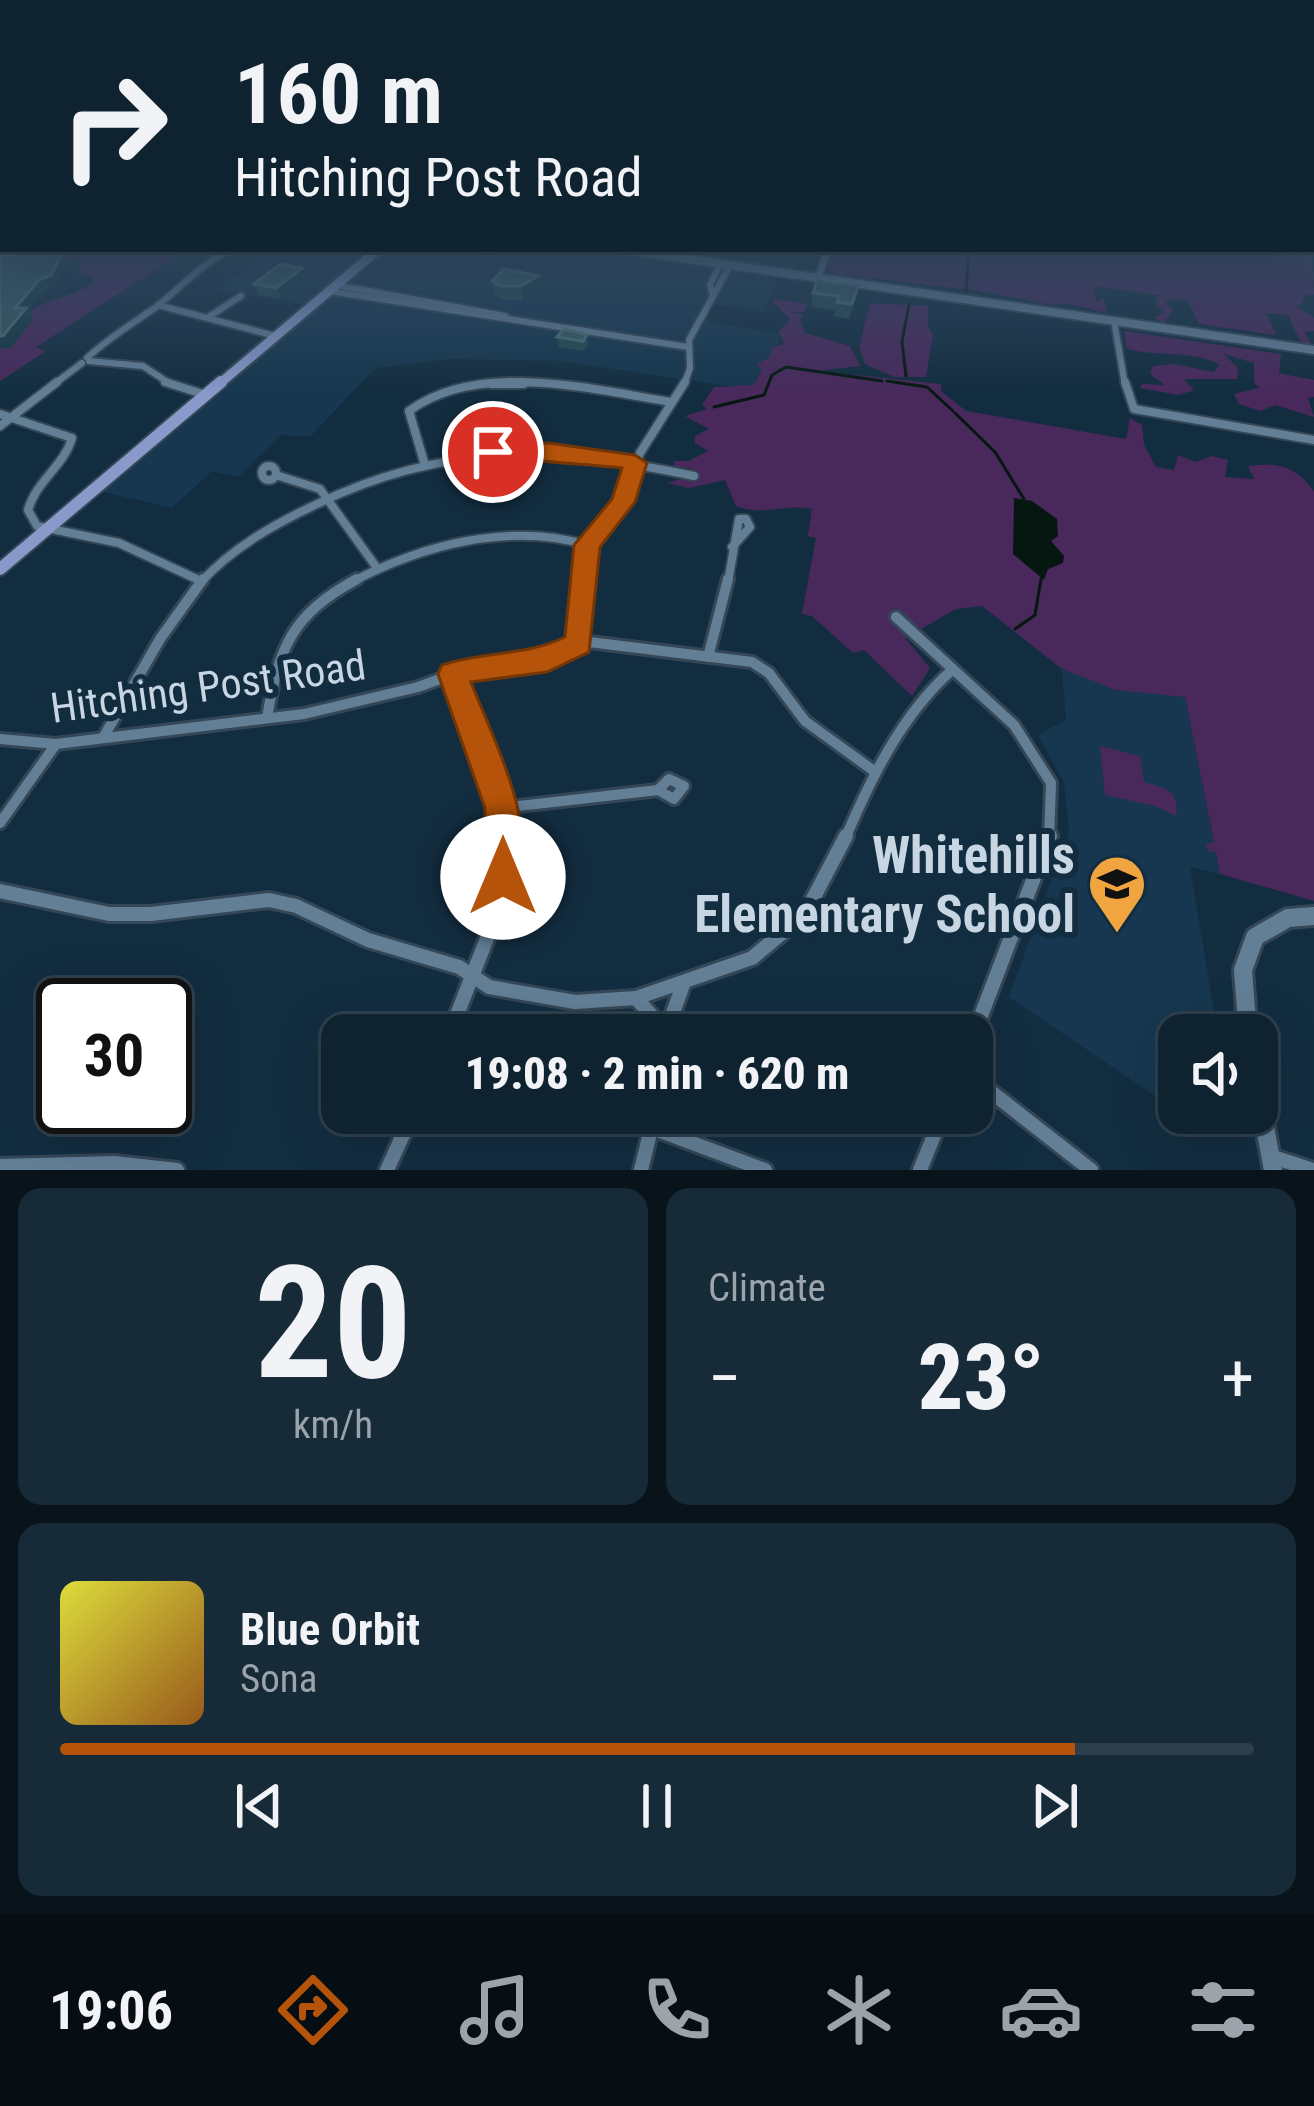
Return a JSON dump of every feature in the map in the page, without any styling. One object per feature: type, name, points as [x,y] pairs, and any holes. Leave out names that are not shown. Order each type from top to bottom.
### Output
[{"type":"main road","points":[[877,287],[1314,350]]},
{"type":"main road","points":[[0,569],[332,288]]},
{"type":"main road","points":[[1245,1014],[1240,981],[1249,944],[1274,922],[1314,916]]},
{"type":"street","points":[[0,426],[5,415],[86,360],[177,287]]},
{"type":"street","points":[[578,644],[587,545],[623,502],[635,463],[688,375],[688,347],[712,292],[719,287]]},
{"type":"street","points":[[332,288],[688,347]]},
{"type":"street","points":[[210,316],[242,296]]},
{"type":"street","points":[[158,305],[275,336]]},
{"type":"street","points":[[1114,321],[1128,402],[1134,409],[1314,440]]},
{"type":"street","points":[[86,360],[143,366],[168,384],[206,394]]},
{"type":"street","points":[[424,462],[409,411],[430,395],[536,383],[671,403]]},
{"type":"street","points":[[5,415],[72,437],[68,453],[29,501],[33,523],[137,549],[201,581]]},
{"type":"street","points":[[103,738],[201,581],[251,539],[327,497],[424,462],[531,450],[694,476]]},
{"type":"street","points":[[276,475],[320,489],[376,568]]},
{"type":"street","points":[[267,718],[290,633],[328,595],[376,568],[518,535],[550,536],[587,545]]},
{"type":"street","points":[[708,657],[732,548]]},
{"type":"street","points":[[896,617],[1031,746],[1051,783],[1050,837],[982,1014]]},
{"type":"street","name":"Hitching Post Road","points":[[0,739],[56,744],[341,707],[487,664],[547,660],[578,644],[761,667],[805,722],[874,771]]},
{"type":"street","points":[[0,891],[109,914],[151,914],[269,900],[296,906],[368,940],[460,967],[489,987],[545,1000],[636,998],[752,958],[805,914],[831,871],[874,771],[935,685],[952,670]]},
{"type":"street","points":[[453,674],[502,808],[498,908],[477,977],[459,1014]]},
{"type":"street","points":[[0,823],[56,744]]},
{"type":"street","points":[[502,808],[658,790]]},
{"type":"street","points":[[673,1014],[683,985]]},
{"type":"street","points":[[636,998],[650,1014]]},
{"type":"street","points":[[993,1093],[1091,1170]]},
{"type":"street","points":[[387,1170],[403,1134]]},
{"type":"street","points":[[641,1170],[650,1134]]},
{"type":"street","points":[[684,1134],[765,1170]]},
{"type":"street","points":[[920,1170],[935,1134]]},
{"type":"street","points":[[0,1166],[114,1163],[177,1170]]},
{"type":"street","points":[[1272,1163],[1313,1170]]},
{"type":"shaded area","points":[[86,287],[130,287],[36,347],[46,351],[0,381],[0,348],[11,347],[33,320],[24,317],[40,305]]},
{"type":"shaded area","points":[[774,287],[764,312],[712,304],[704,321],[781,334],[761,391],[561,361],[450,359],[375,368],[310,437],[281,435],[238,477],[212,471],[172,508],[91,489],[306,305],[216,290]]},
{"type":"shaded area","points":[[942,287],[1093,287],[1096,302],[1104,299],[1107,313],[1069,304]]},
{"type":"shaded area","points":[[1097,287],[1314,287],[1314,295],[1306,294],[1296,306],[1314,318],[1314,331],[1304,332],[1314,347],[1301,343],[1288,315],[1266,313],[1276,335],[1199,324],[1187,299],[1165,301],[1173,310],[1165,323],[1154,318],[1163,312],[1155,304],[1159,295]]},
{"type":"shaded area","points":[[771,300],[808,304],[804,312],[790,312],[804,315],[800,320],[805,333],[850,346],[860,366],[817,371],[941,384],[941,391],[966,411],[1126,439],[1130,418],[1142,425],[1144,445],[1156,467],[1174,470],[1178,455],[1195,462],[1212,456],[1228,460],[1225,477],[1254,479],[1248,466],[1269,465],[1293,471],[1307,483],[1314,491],[1314,901],[1220,874],[1216,852],[1205,845],[1214,842],[1185,697],[1116,690],[1062,669],[982,606],[956,609],[905,638],[930,668],[912,696],[864,650],[853,653],[812,616],[802,614],[816,538],[808,536],[812,509],[736,506],[725,480],[689,488],[667,483],[689,477],[692,468],[674,469],[674,461],[689,461],[708,451],[695,443],[695,436],[709,429],[685,416],[707,409],[702,405],[714,387],[754,385],[762,370],[757,364],[770,357],[772,347],[784,344],[779,331],[790,319]]},
{"type":"shaded area","points":[[870,303],[928,306],[933,335],[926,377],[894,377],[865,364],[859,347]]},
{"type":"shaded area","points":[[1124,331],[1281,354],[1279,373],[1314,380],[1314,397],[1308,398],[1314,417],[1275,405],[1261,411],[1239,404],[1234,394],[1259,388],[1254,382],[1254,363],[1224,354],[1238,368],[1237,379],[1184,379],[1194,390],[1179,395],[1140,388],[1142,384],[1165,385],[1150,374],[1153,366],[1175,364],[1213,372],[1220,365],[1199,357],[1127,349]]},
{"type":"shaded area","points":[[1014,498],[1032,501],[1057,519],[1058,536],[1051,541],[1064,556],[1063,563],[1048,569],[1044,580],[1013,554]]},
{"type":"shaded area","name":"Whitehills Elementary School","points":[[1062,669],[1185,697],[1220,874],[1190,867],[1214,1014],[1158,1014],[1158,1098],[1009,997],[1069,831],[1064,783],[1038,735],[1066,720]]},
{"type":"shaded area","points":[[1100,746],[1140,756],[1144,782],[1173,795],[1176,816],[1155,806],[1105,795]]},
{"type":"building","points":[[0,287],[33,287],[15,308],[26,308],[0,336]]},
{"type":"building","points":[[815,287],[858,287],[852,304],[837,302],[839,296],[813,293]]},
{"type":"building","points":[[564,329],[587,335],[583,341],[557,337]]},
{"type":"waterway","points":[[966,287],[966,292]]},
{"type":"waterway","points":[[906,376],[902,342],[909,304]]},
{"type":"waterway","points":[[714,407],[764,395],[772,375],[786,367],[882,381]]},
{"type":"waterway","points":[[887,381],[927,387],[953,411]]},
{"type":"waterway","points":[[955,413],[995,452],[1024,499]]},
{"type":"waterway","points":[[1015,629],[1035,615],[1041,579]]},
{"type":"place","name":"Whitehills Elementary School","points":[[1117,935]]},
{"type":"route","points":[[493,452],[548,451],[635,463],[623,502],[587,545],[578,644],[547,660],[487,664],[453,674],[502,808],[503,877]]}]
